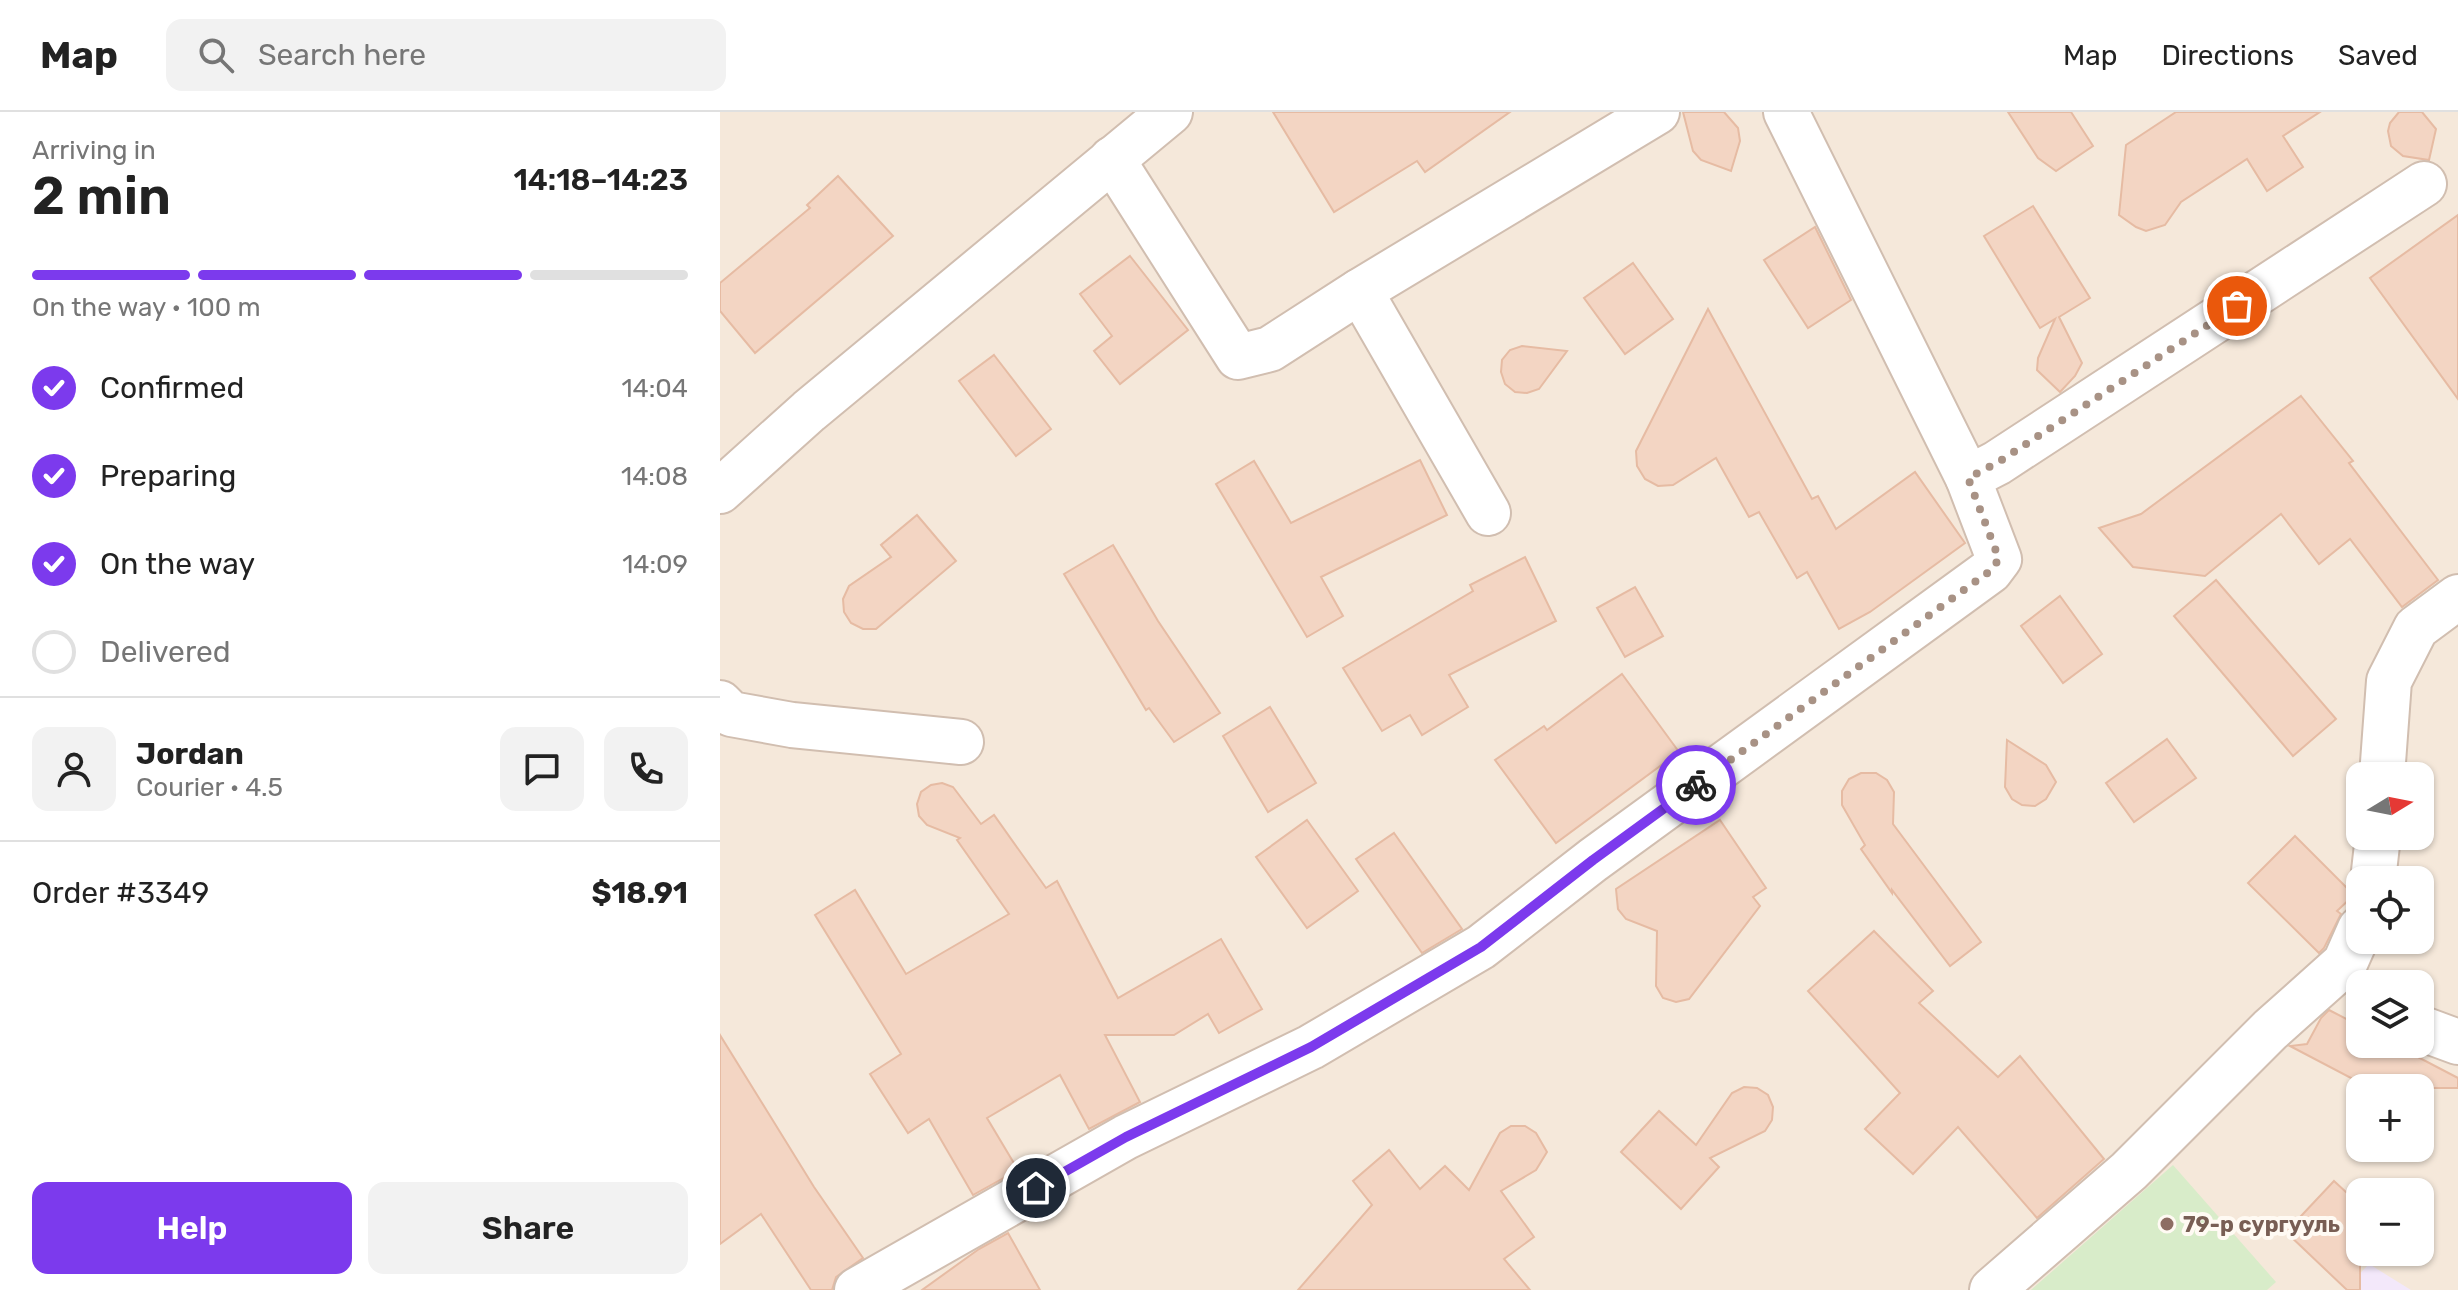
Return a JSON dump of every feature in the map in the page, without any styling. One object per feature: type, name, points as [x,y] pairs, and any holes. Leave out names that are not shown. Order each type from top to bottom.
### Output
[{"type":"street","points":[[720,491],[809,411],[1170,112]]},
{"type":"street","points":[[1112,159],[1238,357],[1270,349],[1360,291],[1657,112]]},
{"type":"street","points":[[857,1290],[1126,1137],[1311,1047],[1481,947],[1606,851],[1990,571],[1999,559],[1968,478],[1786,112]]},
{"type":"street","points":[[1968,478],[1997,463],[2424,184]]},
{"type":"street","points":[[1360,291],[1488,513]]},
{"type":"street","points":[[2383,762],[2389,681],[2416,628],[2458,597]]},
{"type":"street","points":[[720,703],[731,714],[792,725],[961,742]]},
{"type":"street","points":[[1992,1290],[2129,1171],[2270,1030],[2357,959]]},
{"type":"street","points":[[2434,1033],[2458,1042]]},
{"type":"shaded area","points":[[720,112],[2458,112],[2458,1290],[720,1290]]},
{"type":"shaded area","name":"79-р сургууль","points":[[2367,1266],[2372,1266],[2411,1290],[2344,1290]]},
{"type":"green space","name":"79-р сургууль","points":[[2173,1165],[2276,1282],[2267,1290],[2031,1290]]},
{"type":"building","points":[[1273,112],[1510,112],[1425,172],[1417,161],[1334,212]]},
{"type":"building","points":[[1683,112],[1724,112],[1738,128],[1740,141],[1731,171],[1701,160],[1693,151]]},
{"type":"building","points":[[2008,112],[2071,112],[2093,146],[2056,171],[2038,158]]},
{"type":"building","points":[[2176,112],[2320,112],[2283,136],[2303,167],[2267,191],[2247,159],[2181,202],[2165,225],[2146,231],[2119,215],[2126,145]]},
{"type":"building","points":[[2399,112],[2422,112],[2436,129],[2429,160],[2403,156],[2391,146],[2388,131]]},
{"type":"building","points":[[838,176],[893,236],[755,353],[720,311],[720,283],[810,208],[807,205]]},
{"type":"building","points":[[2033,206],[2090,298],[2059,317],[2082,363],[2060,392],[2037,370],[2038,358],[2055,319],[2040,328],[1984,236]]},
{"type":"building","points":[[2458,215],[2458,399],[2370,278]]},
{"type":"building","points":[[1815,227],[1851,300],[1808,328],[1764,260]]},
{"type":"building","points":[[1130,256],[1188,330],[1120,384],[1094,351],[1112,336],[1080,294]]},
{"type":"building","points":[[1633,263],[1673,319],[1625,354],[1584,298]]},
{"type":"building","points":[[1708,309],[1812,499],[1818,496],[1836,529],[1915,472],[1965,543],[1870,612],[1839,629],[1807,572],[1797,578],[1759,512],[1749,517],[1716,458],[1673,485],[1658,486],[1645,479],[1637,466],[1636,451]]},
{"type":"building","points":[[1522,346],[1567,351],[1539,389],[1527,393],[1515,392],[1505,384],[1501,372],[1502,360],[1510,350]]},
{"type":"building","points":[[994,355],[1051,429],[1016,456],[959,381]]},
{"type":"building","points":[[2301,396],[2353,461],[2349,463],[2438,580],[2402,607],[2350,539],[2319,564],[2281,514],[2205,576],[2133,567],[2099,528],[2141,514]]},
{"type":"building","points":[[1420,460],[1447,515],[1321,577],[1343,616],[1307,637],[1216,484],[1254,461],[1291,523]]},
{"type":"building","points":[[917,515],[956,561],[876,629],[863,629],[851,623],[844,612],[843,599],[849,586],[891,557],[881,545]]},
{"type":"building","points":[[1113,545],[1158,621],[1220,713],[1174,742],[1149,708],[1146,710],[1064,574]]},
{"type":"building","points":[[1525,557],[1556,621],[1449,675],[1468,707],[1422,735],[1410,715],[1382,731],[1343,668],[1473,591],[1470,585]]},
{"type":"building","points":[[2216,580],[2336,719],[2293,756],[2174,616]]},
{"type":"building","points":[[1635,587],[1663,636],[1625,657],[1597,608]]},
{"type":"building","points":[[2060,596],[2102,654],[2063,683],[2021,626]]},
{"type":"building","points":[[1622,674],[1679,752],[1556,843],[1495,760],[1544,726],[1547,730]]},
{"type":"building","points":[[1270,707],[1316,783],[1268,812],[1223,736]]},
{"type":"building","points":[[2167,739],[2196,778],[2134,822],[2106,783]]},
{"type":"building","points":[[2007,740],[2046,765],[2056,782],[2046,799],[2035,806],[2022,805],[2012,799],[2005,787]]},
{"type":"building","points":[[1861,773],[1876,773],[1887,780],[1894,792],[1893,824],[1981,942],[1950,966],[1861,849],[1865,845],[1842,805],[1842,791],[1849,779]]},
{"type":"building","points":[[942,783],[953,787],[981,824],[994,815],[1046,888],[1057,881],[1118,998],[1221,939],[1262,1009],[1219,1033],[1208,1014],[1174,1035],[1105,1035],[1140,1102],[1089,1129],[1060,1075],[987,1118],[1018,1170],[973,1195],[929,1119],[908,1133],[870,1074],[901,1054],[815,915],[855,890],[906,974],[1009,914],[957,840],[960,838],[927,825],[919,816],[917,804],[921,792],[931,785]]},
{"type":"building","points":[[1307,820],[1358,891],[1307,928],[1256,857]]},
{"type":"building","points":[[1720,820],[1766,888],[1753,897],[1760,906],[1689,999],[1676,1002],[1663,998],[1656,986],[1657,931],[1626,919],[1618,909],[1616,889]]},
{"type":"building","points":[[1394,833],[1462,929],[1422,953],[1356,859]]},
{"type":"building","points":[[2295,836],[2346,887],[2346,903],[2337,911],[2341,914],[2324,948],[2319,953],[2248,883]]},
{"type":"building","points":[[1874,931],[1933,991],[1919,1003],[1998,1077],[2020,1056],[2104,1159],[2037,1218],[1958,1127],[1913,1174],[1865,1129],[1900,1093],[1808,991]]},
{"type":"building","points":[[2329,1010],[2346,1019],[2346,1058],[2420,1058],[2458,1078],[2458,1088],[2434,1088],[2434,1074],[2346,1075],[2290,1046],[2307,1044]]},
{"type":"building","points":[[720,1035],[814,1187],[863,1258],[836,1277],[832,1290],[811,1290],[761,1214],[720,1244]]},
{"type":"building","points":[[1744,1087],[1757,1088],[1768,1095],[1773,1107],[1772,1120],[1765,1131],[1710,1158],[1719,1167],[1681,1209],[1621,1152],[1659,1111],[1696,1145],[1732,1093]]},
{"type":"building","points":[[1511,1126],[1525,1126],[1536,1133],[1547,1152],[1536,1170],[1501,1191],[1534,1237],[1504,1259],[1530,1290],[1298,1290],[1372,1205],[1353,1181],[1389,1150],[1420,1189],[1445,1166],[1469,1190],[1500,1133]]},
{"type":"building","points":[[2334,1181],[2346,1192],[2346,1266],[2360,1266],[2360,1290],[2347,1290],[2286,1232]]},
{"type":"building","points":[[1008,1233],[1040,1290],[922,1290],[979,1249]]},
{"type":"way so far","points":[[1696,785],[1990,571],[1999,559],[1968,478],[1997,463],[2237,306]]},
{"type":"place","name":"79-р сургууль","points":[[2167,1224]]},
{"type":"route","points":[[1036,1188],[1126,1137],[1311,1047],[1481,947],[1696,785]]}]
